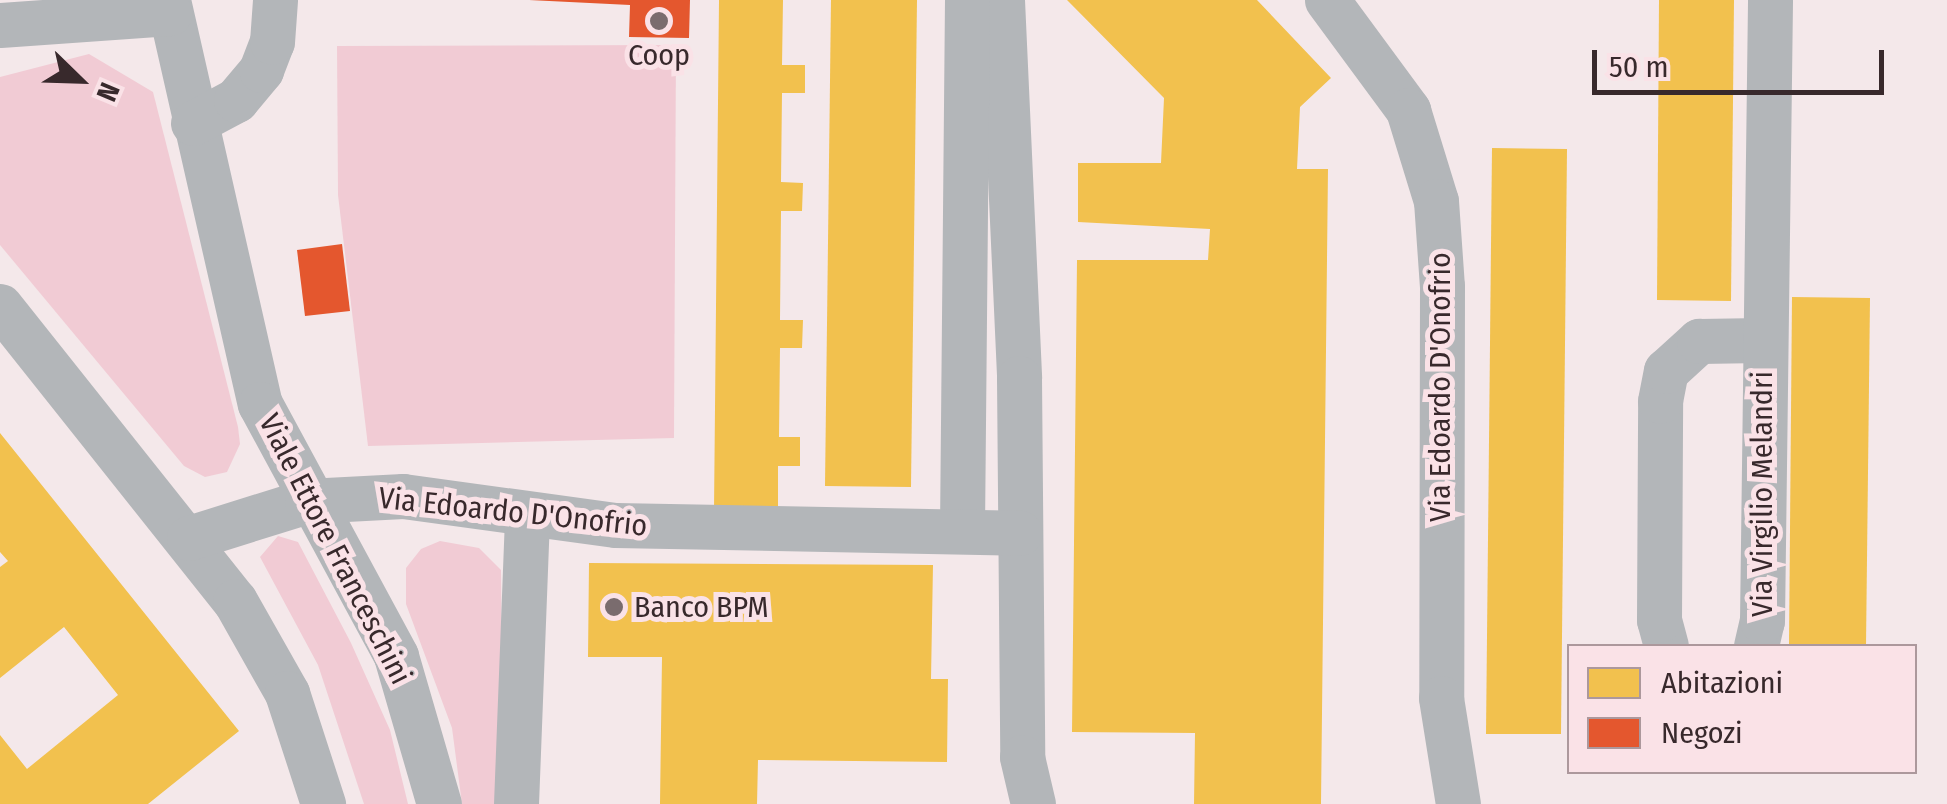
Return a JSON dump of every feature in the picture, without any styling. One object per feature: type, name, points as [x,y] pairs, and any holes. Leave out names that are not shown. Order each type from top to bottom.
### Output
[{"type":"street","points":[[193,123],[236,100],[261,70],[272,42],[275,0]]},
{"type":"street","points":[[962,530],[967,0]]},
{"type":"street","points":[[1002,0],[1020,532],[1022,757],[1033,804]]},
{"type":"street","name":"Via Edoardo D'Onofrio","points":[[1328,0],[1408,110],[1436,201],[1442,286],[1441,698],[1458,804]]},
{"type":"street","name":"Via Virgilio Melandri","points":[[1756,644],[1762,620],[1762,340],[1770,0]]},
{"type":"street","points":[[0,25],[169,7]]},
{"type":"street","name":"Viale Ettore Franceschini","points":[[169,7],[252,380],[306,501],[396,656],[439,804]]},
{"type":"street","points":[[0,306],[235,601],[287,693],[324,804]]},
{"type":"street","name":"Via Virgilio Melandri","points":[[1666,644],[1660,620],[1660,401],[1666,371],[1699,341],[1762,340]]},
{"type":"street","name":"Via Edoardo D'Onofrio","points":[[188,538],[306,501],[403,496],[637,526],[1020,532]]},
{"type":"street","points":[[516,804],[526,514]]},
{"type":"shaded area","points":[[676,45],[674,438],[368,446],[338,195],[337,46]]},
{"type":"shaded area","points":[[89,54],[153,92],[238,427],[240,444],[227,472],[205,477],[184,466],[0,245],[0,77]]},
{"type":"shaded area","points":[[278,536],[298,542],[351,643],[390,730],[408,804],[364,804],[318,665],[260,557]]},
{"type":"shaded area","points":[[440,541],[479,548],[501,570],[503,804],[462,804],[452,728],[406,604],[406,568],[421,549]]},
{"type":"building: Abitazioni","points":[[719,0],[783,0],[782,65],[805,65],[805,93],[782,93],[781,182],[803,183],[802,211],[781,211],[780,320],[803,320],[802,348],[780,348],[779,437],[800,437],[800,466],[778,466],[778,512],[714,511]]},
{"type":"building: Abitazioni","points":[[831,0],[917,0],[911,487],[825,486]]},
{"type":"building: Abitazioni","points":[[1067,0],[1257,0],[1331,78],[1300,107],[1297,169],[1328,169],[1321,804],[1194,804],[1195,733],[1072,732],[1077,260],[1208,260],[1210,229],[1078,222],[1078,163],[1161,163],[1164,98]]},
{"type":"building: Abitazioni","points":[[1659,0],[1734,0],[1731,301],[1657,300]]},
{"type":"building: Abitazioni","points":[[1492,148],[1567,149],[1561,734],[1486,734]]},
{"type":"building: Abitazioni","points":[[1792,297],[1870,298],[1866,644],[1789,644]]},
{"type":"building: Abitazioni","points":[[0,433],[239,731],[148,804],[0,804],[0,735],[27,769],[118,695],[64,627],[0,678],[0,567],[8,561],[0,552]]},
{"type":"building: Abitazioni","points":[[589,563],[933,565],[931,679],[948,679],[947,762],[758,760],[757,804],[660,804],[662,657],[588,657]]},
{"type":"building: Negozi","name":"Coop","points":[[529,0],[690,0],[689,38],[629,37],[630,5]]},
{"type":"building: Negozi","points":[[342,244],[350,311],[305,316],[297,250]]},
{"type":"place","name":"Coop","points":[[659,21]]},
{"type":"place","name":"Banco BPM","points":[[614,607]]}]
